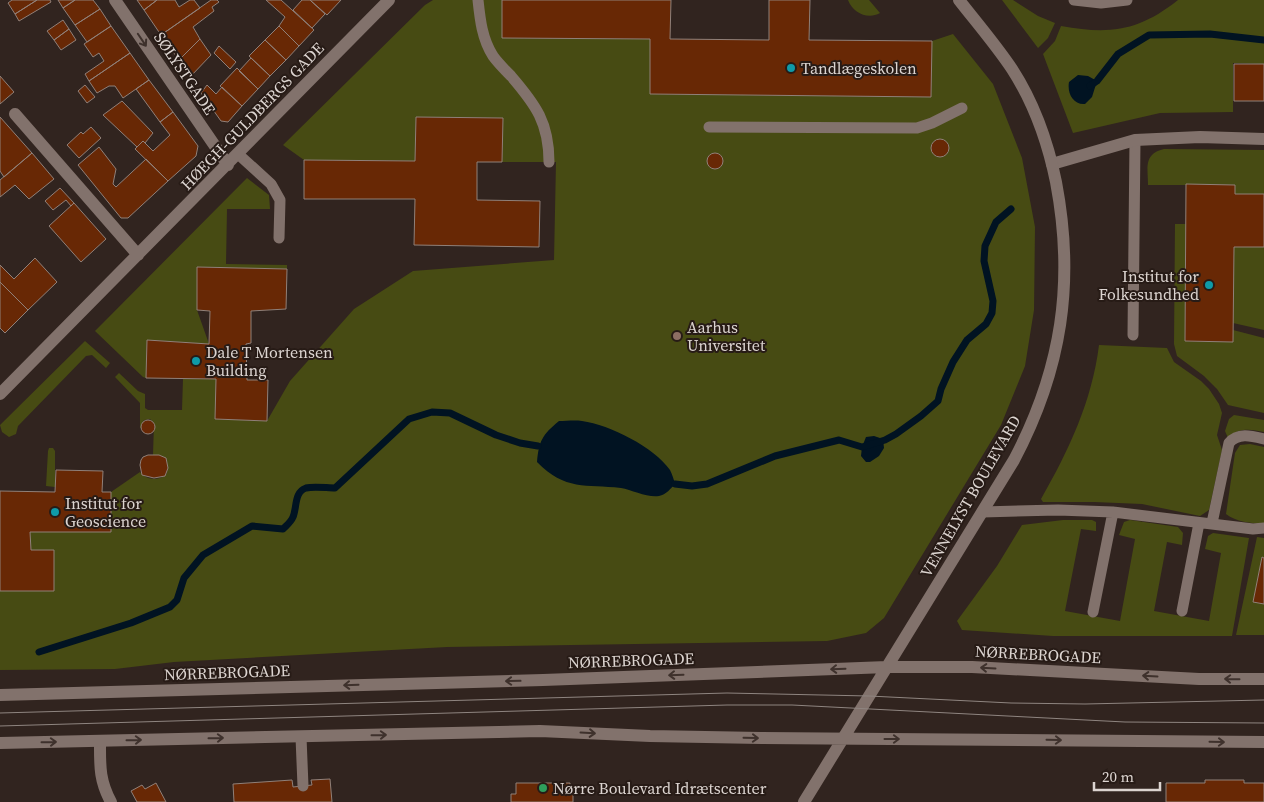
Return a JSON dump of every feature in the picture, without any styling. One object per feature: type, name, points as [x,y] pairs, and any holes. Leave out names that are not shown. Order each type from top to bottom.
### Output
[{"type":"main road","name":"SØLYSTGADE","points":[[115,0],[228,165]]},
{"type":"main road","name":"HØEGH-GULDBERGS GADE","points":[[0,394],[389,0]]},
{"type":"main road","name":"VENNELYST BOULEVARD","points":[[804,802],[982,512],[1027,435],[1045,390],[1057,346],[1061,323],[1065,270],[1062,216],[1052,164],[1032,107],[1012,70],[959,0]]},
{"type":"main road","points":[[15,114],[138,255]]},
{"type":"main road","points":[[1052,164],[1135,140],[1200,137],[1264,139]]},
{"type":"main road","name":"NØRREBROGADE","points":[[0,695],[543,680],[887,667],[972,667],[1199,679],[1264,679]]},
{"type":"main road","points":[[0,743],[540,731],[650,736],[843,740],[1264,742]]},
{"type":"main road","points":[[100,741],[100,776],[110,802]]},
{"type":"lane","points":[[478,0],[484,36],[493,56],[526,93],[540,114],[549,146],[549,162]]},
{"type":"lane","points":[[1074,0],[1100,3],[1127,0]]},
{"type":"lane","points":[[709,127],[917,128],[932,124],[962,108]]},
{"type":"lane","points":[[1134,335],[1135,140]]},
{"type":"lane","points":[[238,154],[271,184],[280,200],[279,238]]},
{"type":"lane","points":[[1212,523],[1229,443],[1234,438],[1242,436],[1264,439]]},
{"type":"lane","points":[[982,512],[1058,510],[1112,512],[1253,529],[1264,528]]},
{"type":"lane","points":[[1093,612],[1112,512]]},
{"type":"lane","points":[[1182,612],[1200,523]]},
{"type":"lane","points":[[301,736],[303,786]]},
{"type":"green space","points":[[433,0],[502,0],[502,38],[650,39],[650,94],[931,97],[932,41],[953,34],[993,84],[1022,158],[1035,227],[1034,310],[1025,366],[1001,425],[884,618],[866,633],[827,641],[447,647],[174,662],[115,669],[0,670],[0,591],[53,591],[54,551],[31,550],[30,532],[110,532],[111,492],[140,472],[146,477],[154,479],[158,479],[167,473],[165,459],[161,456],[153,455],[154,423],[150,419],[144,420],[140,428],[140,403],[115,377],[119,373],[138,391],[145,394],[145,408],[148,410],[182,410],[183,379],[216,379],[216,419],[267,421],[290,381],[354,309],[413,271],[554,260],[556,162],[502,162],[503,118],[416,117],[415,161],[304,160],[283,145],[425,5]]},
{"type":"green space","points":[[848,0],[869,0],[880,13],[871,16],[861,14],[850,5]]},
{"type":"green space","points":[[1002,0],[1013,0],[1038,16],[1055,23],[1048,38],[1038,48]]},
{"type":"green space","points":[[1178,0],[1264,0],[1264,64],[1233,63],[1233,112],[1160,113],[1073,133],[1043,54],[1055,41],[1061,26],[1094,30],[1123,28],[1150,18]]},
{"type":"green space","points":[[1164,149],[1264,150],[1264,194],[1235,194],[1234,185],[1148,185],[1148,162],[1153,154]]},
{"type":"green space","points":[[247,178],[269,195],[270,209],[227,209],[226,264],[287,265],[287,269],[197,267],[197,310],[209,344],[147,340],[146,378],[143,377],[95,331]]},
{"type":"green space","points":[[1175,224],[1186,224],[1185,341],[1233,342],[1233,330],[1264,338],[1264,413],[1228,405],[1217,389],[1204,376],[1177,356],[1174,344]]},
{"type":"green space","points":[[1234,247],[1264,247],[1264,330],[1233,323]]},
{"type":"green space","points":[[85,341],[110,363],[106,368],[92,355],[86,356],[18,426],[16,434],[9,437],[2,432],[0,425]]},
{"type":"green space","points":[[1099,345],[1167,348],[1174,362],[1201,381],[1219,404],[1222,413],[1217,435],[1222,450],[1209,510],[1200,516],[1142,504],[1043,502],[1041,499],[1078,425],[1091,386]]},
{"type":"green space","points":[[1234,415],[1264,420],[1264,432],[1240,430],[1228,438],[1225,431],[1229,419]]},
{"type":"green space","points":[[1250,444],[1264,447],[1264,524],[1249,523],[1226,514],[1235,453],[1240,445]]},
{"type":"green space","points":[[49,448],[53,448],[55,451],[55,487],[46,486]]},
{"type":"green space","points":[[1063,520],[1092,520],[1096,522],[1096,531],[1081,529],[1065,611],[1120,621],[1135,539],[1119,535],[1124,522],[1130,520],[1178,527],[1183,533],[1182,545],[1167,542],[1154,611],[1209,621],[1221,553],[1205,549],[1208,536],[1213,533],[1249,538],[1232,636],[1053,636],[962,630],[957,621],[997,566],[1022,525]]},
{"type":"green space","points":[[1257,537],[1264,538],[1264,558],[1262,558],[1254,602],[1264,604],[1264,635],[1236,635]]},
{"type":"water","points":[[1078,75],[1088,76],[1097,81],[1092,97],[1085,104],[1077,103],[1072,98],[1069,90],[1069,82]]},
{"type":"water","points":[[559,421],[593,423],[618,432],[643,445],[663,461],[670,470],[675,484],[664,494],[655,496],[621,488],[586,486],[557,478],[537,462],[542,439]]},
{"type":"water","points":[[874,436],[883,439],[884,448],[879,456],[870,462],[866,462],[861,456],[862,447],[866,437]]},
{"type":"building","points":[[12,0],[37,0],[15,14],[8,3]]},
{"type":"building","points":[[37,0],[50,0],[51,2],[19,21],[15,14]]},
{"type":"building","points":[[58,0],[75,0],[63,8]]},
{"type":"building","points":[[75,0],[93,0],[100,9],[75,25],[63,8]]},
{"type":"building","points":[[137,0],[157,0],[144,10]]},
{"type":"building","points":[[157,0],[175,0],[179,7],[190,0],[194,0],[200,8],[161,35],[144,10]]},
{"type":"building","points":[[211,0],[219,2],[212,7],[214,11],[193,27],[200,39],[179,60],[161,35]]},
{"type":"building","points":[[266,0],[281,0],[314,30],[299,46],[279,26],[285,17]]},
{"type":"building","points":[[302,0],[310,0],[325,14],[312,28],[293,10]]},
{"type":"building","points":[[310,0],[341,0],[327,15]]},
{"type":"building","name":"Tandlægeskolen","points":[[502,0],[671,0],[670,39],[769,40],[769,0],[810,0],[809,40],[932,41],[931,97],[650,94],[650,39],[502,38]]},
{"type":"building","points":[[100,9],[111,26],[87,42],[75,25]]},
{"type":"building","points":[[63,20],[69,29],[54,40],[47,31]]},
{"type":"building","points":[[111,26],[130,53],[89,81],[85,74],[104,61],[99,53],[93,57],[84,44]]},
{"type":"building","points":[[279,26],[299,46],[286,60],[265,40]]},
{"type":"building","points":[[69,29],[76,40],[61,50],[54,40]]},
{"type":"building","points":[[200,39],[211,55],[190,77],[179,60]]},
{"type":"building","points":[[265,40],[286,60],[270,76],[249,56]]},
{"type":"building","points":[[219,46],[236,62],[230,69],[214,53]]},
{"type":"building","points":[[130,53],[149,80],[123,98],[115,86],[109,86],[97,93],[89,81]]},
{"type":"building","points":[[251,58],[270,76],[258,89],[239,71]]},
{"type":"building","points":[[1234,64],[1264,64],[1264,101],[1234,101]]},
{"type":"building","points":[[237,68],[258,89],[242,106],[220,86]]},
{"type":"building","points":[[0,76],[14,92],[0,104]]},
{"type":"building","points":[[149,80],[173,112],[160,122],[136,89]]},
{"type":"building","points":[[85,85],[95,97],[87,103],[78,91]]},
{"type":"building","points":[[207,85],[216,94],[222,87],[242,106],[228,122],[221,121],[201,93]]},
{"type":"building","points":[[122,101],[153,133],[145,143],[143,141],[137,147],[103,115]]},
{"type":"building","points":[[173,112],[198,146],[196,156],[168,181],[135,149],[143,141],[153,151],[170,135],[160,122]]},
{"type":"building","points":[[0,117],[32,153],[4,177],[0,171]]},
{"type":"building","points":[[416,117],[503,118],[502,162],[477,162],[477,200],[540,201],[539,247],[414,245],[415,199],[304,199],[304,160],[415,161]]},
{"type":"building","points":[[91,127],[101,138],[79,158],[67,145],[81,132],[83,134]]},
{"type":"building","points":[[936,139],[944,139],[949,144],[947,155],[936,157],[931,152],[931,144]]},
{"type":"building","points":[[99,147],[116,169],[113,184],[116,187],[146,159],[168,181],[128,218],[121,218],[78,165]]},
{"type":"building","points":[[32,153],[54,179],[29,199],[15,185],[0,197],[0,180]]},
{"type":"building","points":[[712,153],[718,153],[723,158],[721,167],[712,169],[707,164],[707,158]]},
{"type":"building","name":"Institut for Folkesundhed","points":[[1186,184],[1235,185],[1235,194],[1264,194],[1264,247],[1234,247],[1233,342],[1185,341]]},
{"type":"building","points":[[60,188],[74,203],[71,206],[66,200],[53,210],[45,201]]},
{"type":"building","points":[[74,203],[106,239],[81,262],[49,226]]},
{"type":"building","points":[[35,258],[57,282],[28,310],[0,282],[0,265],[14,279]]},
{"type":"building","name":"Dale T Mortensen Building","points":[[197,267],[287,269],[286,309],[251,311],[251,343],[246,344],[247,380],[268,380],[267,421],[215,419],[216,379],[146,378],[147,340],[209,344],[210,311],[197,310]]},
{"type":"building","points":[[0,282],[28,310],[5,333],[0,328]]},
{"type":"building","points":[[145,420],[151,420],[155,427],[151,434],[145,434],[141,430],[141,424]]},
{"type":"building","points":[[148,455],[159,455],[166,458],[168,468],[165,476],[154,478],[142,475],[141,460]]},
{"type":"building","name":"Institut for Geoscience","points":[[56,470],[103,471],[102,492],[111,492],[111,532],[30,532],[31,550],[54,550],[54,591],[0,591],[0,491],[55,492]]},
{"type":"building","points":[[1262,557],[1264,558],[1264,604],[1253,602]]},
{"type":"building","points":[[330,779],[332,802],[234,802],[233,784],[292,780],[293,787],[312,785],[311,780]]},
{"type":"building","points":[[1205,780],[1244,780],[1244,783],[1264,783],[1264,802],[1166,802],[1166,783],[1205,783]]},
{"type":"building","points":[[156,783],[166,802],[137,802],[131,791],[142,785],[145,789]]},
{"type":"building","name":"Nørre Boulevard Idrætscenter","points":[[516,783],[570,783],[570,794],[573,794],[573,802],[511,802],[511,794],[516,794]]},
{"type":"waterway","points":[[1090,86],[1097,81],[1118,54],[1149,35],[1210,34],[1264,40]]},
{"type":"waterway","points":[[675,484],[692,486],[707,484],[775,456],[839,440],[862,447],[885,440],[921,416],[938,401],[941,389],[953,362],[967,340],[986,324],[992,313],[993,301],[984,261],[985,246],[996,222],[1011,209]]},
{"type":"waterway","points":[[39,652],[131,623],[170,607],[177,600],[184,578],[203,555],[252,526],[283,529],[292,519],[299,493],[302,490],[313,487],[335,488],[409,419],[432,412],[450,413],[496,435],[520,443],[538,446]]},
{"type":"tram line","points":[[0,713],[727,693],[1085,704],[1264,700]]},
{"type":"tram line","points":[[0,726],[727,705],[792,705],[1125,722],[1264,723]]},
{"type":"place","name":"Tandlægeskolen","points":[[791,68]]},
{"type":"place","name":"Institut for Folkesundhed","points":[[1209,285]]},
{"type":"place","name":"Aarhus Universitet","points":[[677,336]]},
{"type":"place","name":"Dale T Mortensen Building","points":[[196,361]]},
{"type":"place","name":"Institut for Geoscience","points":[[55,512]]},
{"type":"place","name":"Nørre Boulevard Idrætscenter","points":[[543,788]]}]
